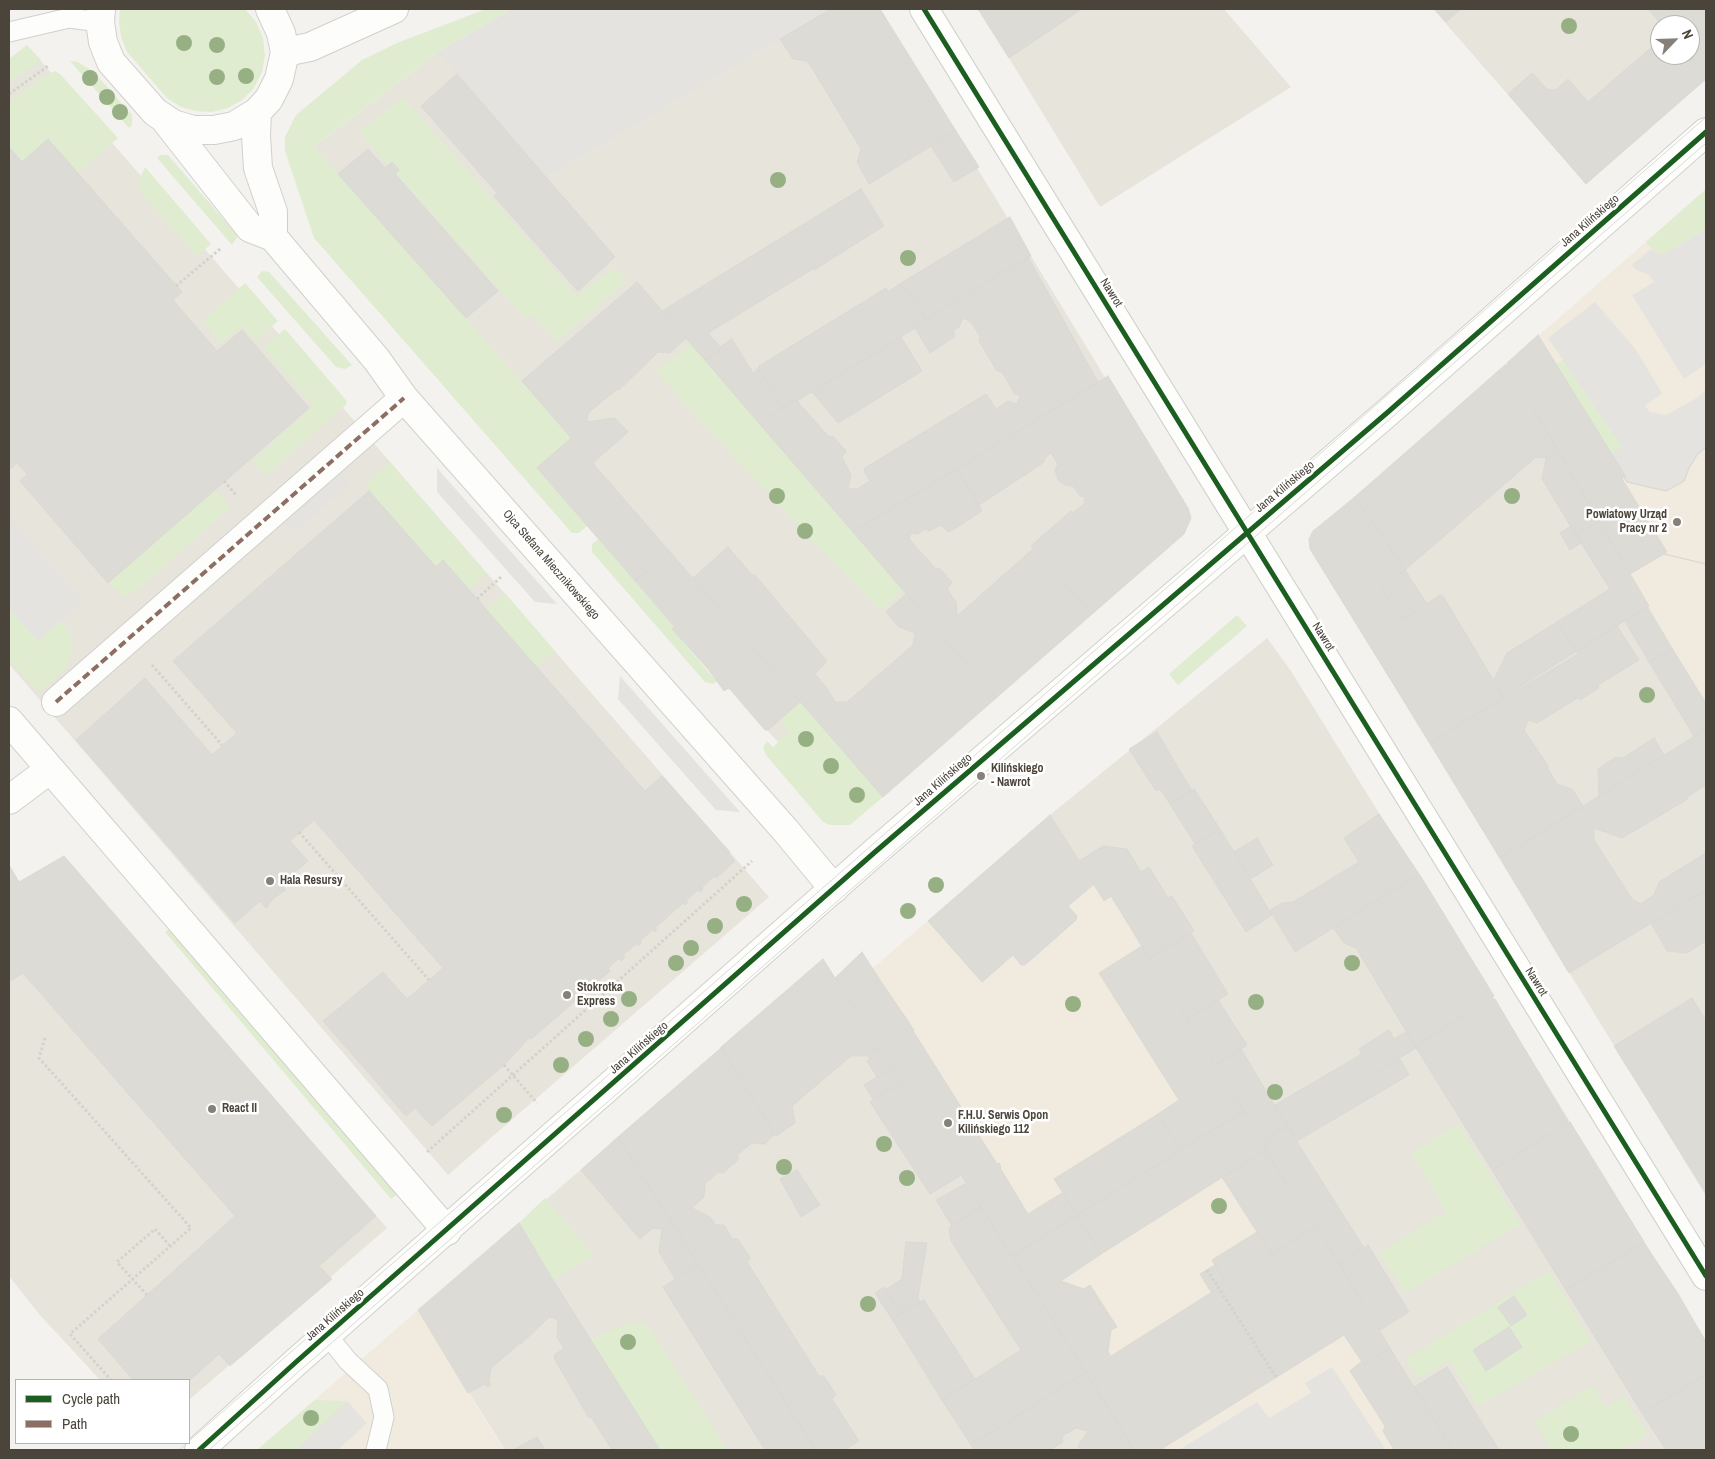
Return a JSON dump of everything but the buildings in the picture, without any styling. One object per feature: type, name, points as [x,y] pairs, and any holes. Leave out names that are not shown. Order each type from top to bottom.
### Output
[{"type":"street","points":[[166,121],[193,130],[214,130],[234,126],[257,112],[269,99],[280,79],[285,52],[281,34],[270,9]]},
{"type":"street","points":[[285,52],[319,44],[394,9]]},
{"type":"street","name":"Nawrot","points":[[924,9],[1706,1276]]},
{"type":"street","name":"Ojca Stefana Miecznikowskiego","points":[[101,16],[103,42],[111,62],[166,121],[250,228],[273,238],[378,360],[404,398],[786,831],[834,889]]},
{"type":"street","points":[[257,112],[258,168],[273,212],[273,238]]},
{"type":"street","name":"Jana Kilińskiego","points":[[199,1450],[834,889],[1246,532],[1418,386],[1706,132]]},
{"type":"street","points":[[56,702],[404,398]]},
{"type":"street","points":[[9,721],[49,770],[447,1231]]},
{"type":"street","points":[[9,800],[49,770]]},
{"type":"lane","points":[[9,32],[69,18],[101,16]]},
{"type":"lane","points":[[327,1335],[348,1361],[378,1389],[384,1417],[376,1450]]},
{"type":"path","points":[[9,94],[48,66]]},
{"type":"path","points":[[176,286],[223,246]]},
{"type":"path","points":[[224,481],[239,498]]},
{"type":"path","points":[[477,600],[502,576]]},
{"type":"path","points":[[128,638],[222,745]]},
{"type":"path","points":[[300,832],[429,980]]},
{"type":"path","points":[[424,1156],[752,861]]},
{"type":"path","points":[[46,1038],[39,1058],[191,1228],[70,1334],[110,1379]]},
{"type":"path","points":[[504,1065],[560,1130]]},
{"type":"path","points":[[147,1296],[117,1262],[155,1229],[171,1247]]},
{"type":"path","points":[[1207,1270],[1276,1377]]},
{"type":"shaded area","points":[[512,9],[880,9],[1191,518],[1184,534],[883,797],[848,822],[537,468],[314,147],[438,52]]},
{"type":"shaded area","points":[[512,9],[831,9],[546,177],[438,52]]},
{"type":"shaded area","points":[[979,9],[1224,9],[1291,87],[1100,207]]},
{"type":"shaded area","points":[[1433,9],[1706,9],[1706,78],[1586,184]]},
{"type":"shaded area","points":[[27,45],[769,897],[448,1175],[9,664],[9,59]]},
{"type":"shaded area","points":[[1705,190],[1706,192],[1706,703],[1505,365]]},
{"type":"shaded area","points":[[1706,229],[1706,364],[1684,379],[1632,295],[1654,282],[1649,275],[1638,271],[1632,265],[1651,249],[1659,255],[1666,253]]},
{"type":"shaded area","points":[[1595,302],[1636,350],[1662,393],[1645,406],[1650,412],[1666,415],[1697,398],[1706,389],[1706,447],[1697,455],[1684,481],[1666,491],[1627,482],[1611,454],[1622,447],[1548,338]]},
{"type":"shaded area","points":[[1506,366],[1706,703],[1706,1196],[1310,549],[1311,534]]},
{"type":"shaded area","points":[[437,468],[557,604],[535,602],[437,492]]},
{"type":"shaded area","points":[[341,471],[351,483],[295,533],[285,521]]},
{"type":"shaded area","points":[[9,515],[83,600],[38,641],[9,608]]},
{"type":"shaded area","points":[[1267,638],[1291,671],[1706,1341],[1706,1450],[1453,1450],[1111,897],[1104,901],[1050,815]]},
{"type":"shaded area","points":[[620,676],[740,812],[716,810],[618,699]]},
{"type":"shaded area","points":[[1050,815],[1104,901],[1111,896],[1453,1450],[1134,1450],[960,1176],[835,978],[862,952],[873,968]]},
{"type":"shaded area","points":[[64,856],[387,1228],[190,1399],[190,1379],[99,1379],[39,1314],[9,1276],[9,865],[19,882]]},
{"type":"shaded area","points":[[823,959],[1133,1450],[505,1450],[418,1311]]},
{"type":"shaded area","points":[[418,1310],[504,1450],[257,1450]]},
{"type":"shaded area","points":[[1332,1367],[1386,1450],[1179,1450],[1257,1402],[1269,1418],[1311,1393],[1305,1383]]},
{"type":"shaded area","points":[[347,1401],[367,1423],[338,1450],[296,1450]]},
{"type":"green space","points":[[120,9],[245,9],[256,22],[263,38],[265,55],[262,72],[254,88],[242,100],[228,108],[212,112],[196,111],[181,107],[167,98],[127,52],[121,37]]},
{"type":"green space","points":[[486,9],[512,9],[438,52],[314,147],[571,438],[537,468],[587,526],[579,533],[572,533],[314,238],[285,151],[285,137],[296,115],[362,60],[397,43]]},
{"type":"green space","points":[[27,45],[41,60],[9,83],[9,59]]},
{"type":"green space","points":[[70,61],[78,62],[94,72],[132,115],[132,125],[129,128]]},
{"type":"green space","points":[[55,71],[60,74],[118,138],[77,173],[48,139],[22,162],[9,147],[9,103],[42,77]]},
{"type":"green space","points":[[403,97],[577,296],[615,267],[626,282],[557,341],[534,316],[525,318],[359,132]]},
{"type":"green space","points":[[160,155],[168,155],[238,236],[232,245],[157,158]]},
{"type":"green space","points":[[145,167],[211,244],[197,256],[142,194],[138,183]]},
{"type":"green space","points":[[1705,190],[1706,229],[1666,253],[1659,255],[1646,242]]},
{"type":"green space","points":[[262,271],[269,272],[352,365],[345,369],[336,367],[257,277]]},
{"type":"green space","points":[[245,283],[278,321],[256,341],[242,326],[222,343],[203,321]]},
{"type":"green space","points":[[285,329],[346,400],[347,404],[266,475],[253,461],[313,406],[263,348]]},
{"type":"green space","points":[[691,344],[903,591],[880,610],[809,538],[656,372]]},
{"type":"green space","points":[[1563,360],[1622,447],[1611,454],[1556,365]]},
{"type":"green space","points":[[390,462],[487,574],[469,590],[443,561],[436,567],[365,485]]},
{"type":"green space","points":[[215,490],[231,507],[135,592],[124,596],[108,583]]},
{"type":"green space","points":[[598,539],[674,626],[672,629],[717,682],[712,684],[705,682],[592,552],[592,544]]},
{"type":"green space","points":[[505,593],[555,651],[536,667],[486,610]]},
{"type":"green space","points":[[9,608],[38,641],[60,621],[69,630],[72,639],[71,655],[64,671],[39,693],[9,659]]},
{"type":"green space","points":[[1237,615],[1247,626],[1178,685],[1169,674]]},
{"type":"green space","points":[[800,702],[883,797],[850,825],[830,825],[823,822],[766,755],[763,748],[767,741],[773,747],[789,732],[783,725],[782,718]]},
{"type":"green space","points":[[175,924],[402,1191],[391,1199],[165,932]]},
{"type":"green space","points":[[1458,1124],[1520,1224],[1405,1293],[1379,1253],[1446,1212],[1412,1154]]},
{"type":"green space","points":[[545,1198],[593,1255],[553,1280],[519,1223]]},
{"type":"green space","points":[[1549,1271],[1591,1341],[1478,1406],[1450,1360],[1419,1378],[1406,1359]]},
{"type":"green space","points":[[628,1323],[641,1324],[650,1328],[727,1450],[660,1450],[591,1340]]},
{"type":"green space","points":[[1592,1386],[1605,1407],[1624,1396],[1648,1435],[1621,1450],[1551,1450],[1535,1422]]},
{"type":"green space","points":[[315,1400],[347,1401],[296,1450],[257,1450]]},
{"type":"tram line","points":[[190,1440],[1706,117]]},
{"type":"tram line","points":[[209,1450],[1706,143]]},
{"type":"tram line","points":[[179,1450],[186,1444]]},
{"type":"marked path","points":[[56,702],[404,398]]},
{"type":"cycle path","points":[[924,9],[1706,1276]]},
{"type":"cycle path","points":[[199,1450],[296,1362],[875,852],[1388,412],[1706,132]]},
{"type":"place","name":"Powiatowy Urząd Pracy nr 2","points":[[1677,522]]},
{"type":"place","name":"Kilińskiego - Nawrot","points":[[981,776]]},
{"type":"place","name":"Hala Resursy","points":[[270,881]]},
{"type":"place","name":"Stokrotka Express","points":[[567,995]]},
{"type":"place","name":"React II","points":[[212,1109]]},
{"type":"place","name":"F.H.U. Serwis Opon Kilińskiego 112","points":[[948,1123]]}]
